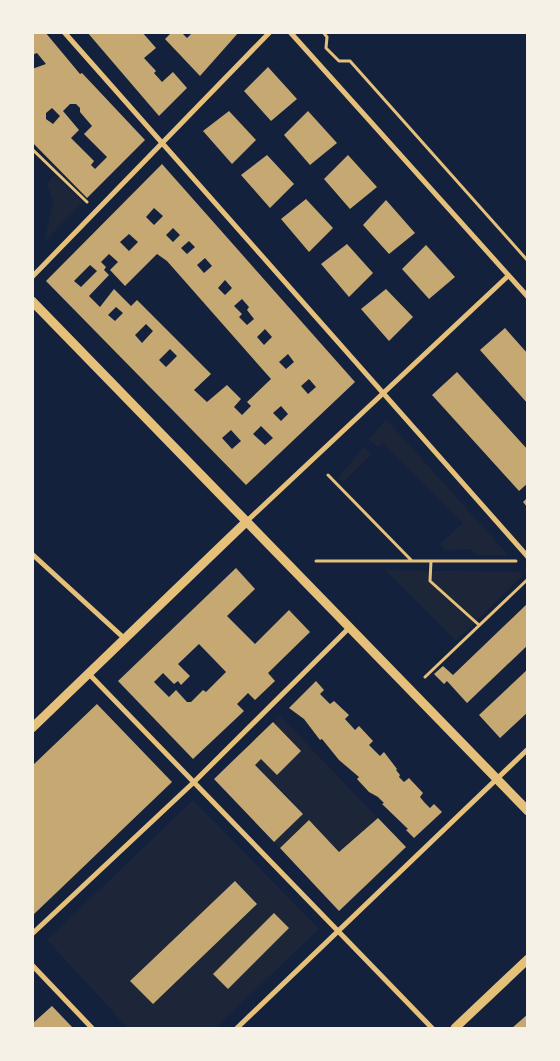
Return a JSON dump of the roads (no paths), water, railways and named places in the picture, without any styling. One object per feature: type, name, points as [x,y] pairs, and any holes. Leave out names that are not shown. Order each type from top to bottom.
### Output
[{"type":"street","points":[[64,32],[528,557]]},
{"type":"street","points":[[32,277],[270,32]]},
{"type":"street","points":[[290,32],[528,297]]},
{"type":"street","points":[[32,728],[247,521],[508,276]]},
{"type":"street","points":[[32,301],[528,811]]},
{"type":"street","points":[[32,554],[125,639]]},
{"type":"street","points":[[32,934],[194,782],[350,628]]},
{"type":"street","points":[[89,674],[432,1028]]},
{"type":"street","points":[[237,1028],[528,749]]},
{"type":"street","points":[[455,1028],[528,958]]},
{"type":"street","points":[[32,965],[92,1028]]}]
